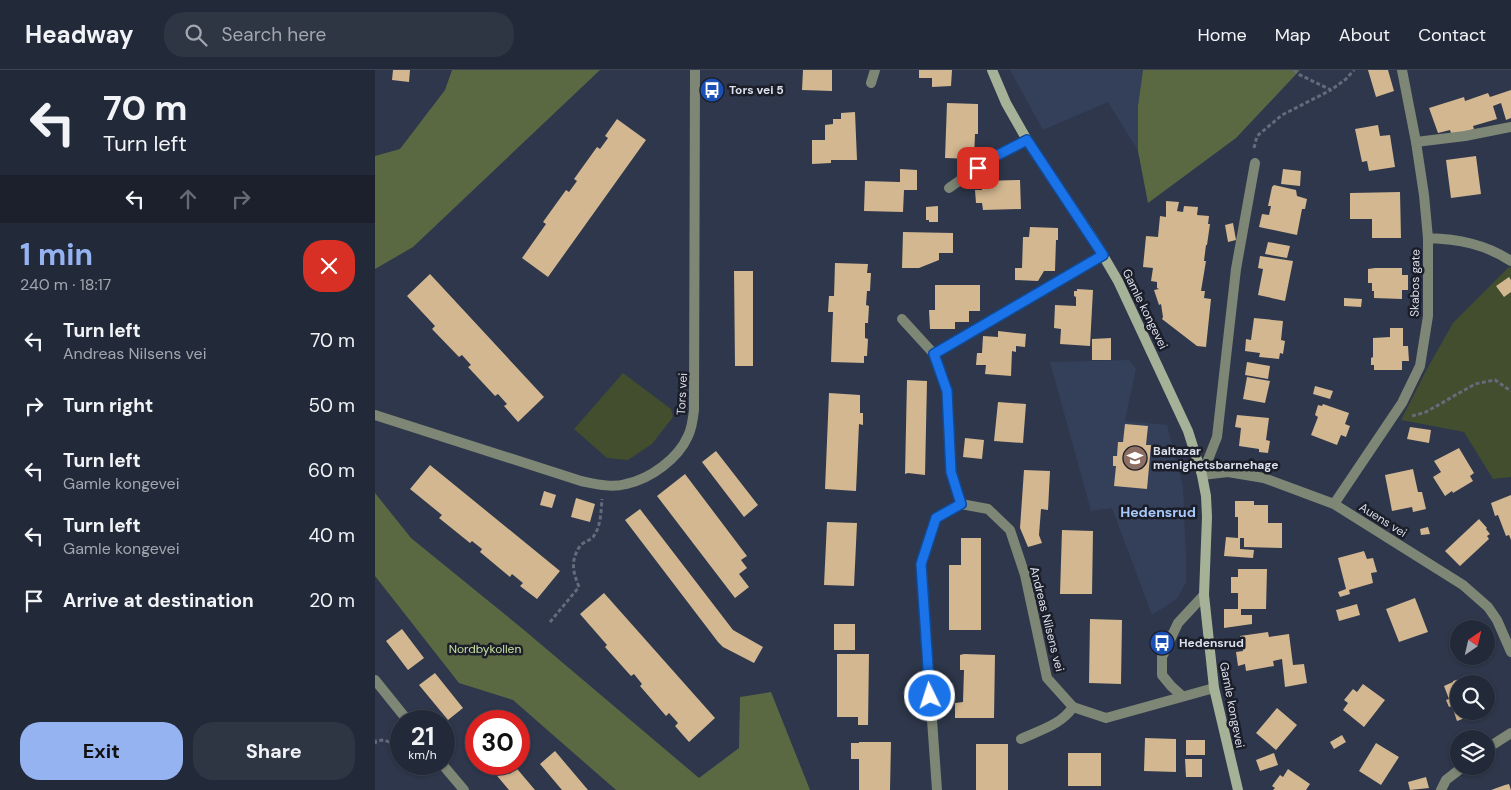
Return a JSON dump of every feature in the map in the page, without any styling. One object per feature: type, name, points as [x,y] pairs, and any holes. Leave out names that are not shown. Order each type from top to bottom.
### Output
[{"type":"main road","name":"Gamle kongevei","points":[[992,70],[1006,103],[1027,140],[1119,281],[1188,432],[1203,475],[1207,517],[1204,595],[1214,688],[1238,790]]},
{"type":"street","name":"Tors vei","points":[[375,415],[581,481],[604,486],[626,484],[649,475],[660,468],[679,450],[692,427],[695,410],[695,70]]},
{"type":"street","points":[[871,83],[875,70]]},
{"type":"street","name":"Skabos gate","points":[[1334,504],[1402,403],[1420,366],[1428,316],[1428,238],[1416,142],[1402,70]]},
{"type":"street","points":[[1416,142],[1465,136],[1511,127]]},
{"type":"street","points":[[949,188],[992,158],[1027,140]]},
{"type":"street","name":"Gamle kongevei","points":[[1203,475],[1217,437],[1236,269],[1255,163]]},
{"type":"street","points":[[1428,238],[1458,239],[1497,252],[1511,261]]},
{"type":"street","points":[[934,354],[1103,255]]},
{"type":"street","points":[[902,320],[934,354],[947,391],[951,472],[961,504],[936,518],[921,564],[937,790]]},
{"type":"street","name":"Auens vei","points":[[1203,475],[1228,472],[1264,478],[1334,504],[1471,591],[1497,620],[1511,652]]},
{"type":"street","name":"Andreas Nilsens vei","points":[[961,504],[988,509],[1010,530],[1025,575],[1047,678],[1073,707],[1106,718],[1214,688]]},
{"type":"street","points":[[1182,696],[1162,675],[1162,657],[1178,623],[1204,595]]},
{"type":"street","points":[[375,680],[399,710]]},
{"type":"street","points":[[1021,739],[1057,723],[1073,707]]},
{"type":"street","points":[[1495,743],[1511,733]]},
{"type":"street","points":[[452,775],[464,790]]},
{"type":"street","points":[[1441,790],[1446,780],[1452,775]]},
{"type":"path","points":[[1294,70],[1298,74],[1331,90]]},
{"type":"path","points":[[1255,163],[1253,151],[1257,136],[1282,115],[1331,90],[1347,79],[1354,70]]},
{"type":"path","points":[[1390,423],[1426,412],[1475,384],[1495,380],[1511,391]]},
{"type":"path","points":[[550,622],[579,587],[573,571],[575,559],[581,545],[592,538],[598,528],[601,510]]},
{"type":"path","points":[[375,744],[384,740],[390,742]]},
{"type":"shaded area","points":[[1010,70],[1143,70],[1138,106],[1138,151],[1108,102],[1043,130]]},
{"type":"shaded area","points":[[1129,360],[1136,369],[1125,421],[1167,425],[1183,487],[1186,582],[1177,599],[1152,615],[1112,508],[1091,511],[1050,362]]},
{"type":"green space","points":[[452,70],[600,70],[413,247],[375,269],[375,156],[400,149],[445,90]]},
{"type":"green space","points":[[1143,70],[1300,70],[1236,138],[1148,203],[1138,151],[1138,106]]},
{"type":"green space","points":[[1509,267],[1511,268],[1511,477],[1493,479],[1464,432],[1401,420],[1453,323]]},
{"type":"green space","points":[[623,373],[671,409],[673,417],[652,444],[628,460],[607,458],[574,429]]},
{"type":"green space","name":"Nordbykollen","points":[[375,493],[411,538],[524,630],[699,778],[739,748],[740,697],[771,692],[810,790],[616,790],[530,715],[530,710],[524,710],[513,700],[459,683],[375,576]]},
{"type":"building","points":[[393,70],[410,70],[409,82],[392,80]]},
{"type":"building","points":[[803,70],[832,70],[832,91],[802,90]]},
{"type":"building","points":[[919,70],[952,70],[951,86],[932,87],[932,78],[919,78]]},
{"type":"building","points":[[1368,70],[1388,70],[1394,91],[1376,97]]},
{"type":"building","points":[[1511,90],[1511,118],[1506,120],[1501,103],[1493,106],[1497,119],[1473,126],[1474,129],[1452,136],[1450,130],[1438,133],[1429,108],[1464,97],[1465,101],[1488,93],[1490,97]]},
{"type":"building","points":[[947,103],[978,104],[978,134],[975,134],[974,159],[945,158]]},
{"type":"building","points":[[855,112],[857,160],[831,160],[831,163],[812,164],[812,140],[825,140],[825,125],[833,124],[833,119],[841,119],[841,113]]},
{"type":"building","points":[[617,119],[646,140],[548,277],[522,258],[546,224],[543,222],[566,190],[569,192],[577,181],[574,179],[597,147],[600,149],[608,138],[605,136]]},
{"type":"building","points":[[1378,125],[1380,136],[1390,135],[1395,167],[1369,171],[1367,161],[1362,162],[1355,129]]},
{"type":"building","points":[[1476,156],[1481,194],[1451,198],[1446,160]]},
{"type":"building","points":[[900,169],[917,170],[917,190],[904,190],[903,212],[864,211],[865,181],[900,182]]},
{"type":"building","points":[[1283,169],[1301,171],[1300,186],[1281,184]]},
{"type":"building","points":[[1020,180],[1021,209],[983,210],[982,203],[976,203],[975,190],[982,190],[982,181]]},
{"type":"building","points":[[1274,185],[1296,190],[1297,196],[1307,199],[1305,209],[1302,209],[1297,235],[1259,227],[1262,214],[1269,215],[1271,206],[1268,206]]},
{"type":"building","points":[[1400,192],[1401,238],[1372,238],[1372,219],[1350,219],[1350,193]]},
{"type":"building","points":[[1166,201],[1179,202],[1177,211],[1183,212],[1184,206],[1198,207],[1197,215],[1209,216],[1208,224],[1210,224],[1201,291],[1205,291],[1204,298],[1211,299],[1206,347],[1197,346],[1162,319],[1161,304],[1159,305],[1154,290],[1159,289],[1157,288],[1157,282],[1151,281],[1153,268],[1143,267],[1146,236],[1158,237],[1160,216],[1166,217]]},
{"type":"building","points":[[938,206],[938,222],[926,220],[926,207]]},
{"type":"building","points":[[1233,223],[1236,240],[1228,242],[1225,225]]},
{"type":"building","points":[[1030,227],[1058,228],[1055,271],[1044,271],[1038,281],[1015,280],[1015,268],[1022,268],[1023,237],[1029,237]]},
{"type":"building","points":[[903,232],[953,233],[953,253],[939,253],[939,260],[919,268],[902,268]]},
{"type":"building","points":[[1268,242],[1290,246],[1287,258],[1265,254]]},
{"type":"building","points":[[1260,256],[1293,261],[1285,301],[1258,295],[1263,269],[1258,268]]},
{"type":"building","points":[[835,263],[868,264],[867,273],[871,273],[870,291],[867,291],[866,305],[869,306],[868,323],[865,323],[865,338],[868,339],[867,356],[864,356],[864,363],[831,362],[833,312],[828,312],[829,296],[834,296]]},
{"type":"building","points":[[1402,268],[1402,275],[1408,275],[1408,290],[1402,290],[1402,299],[1374,298],[1372,283],[1368,283],[1368,269]]},
{"type":"building","points":[[734,271],[753,271],[753,366],[735,366]]},
{"type":"building","points":[[430,274],[544,397],[518,422],[504,406],[507,404],[498,394],[495,396],[468,367],[471,365],[462,355],[459,357],[432,329],[435,326],[407,296]]},
{"type":"building","points":[[1509,277],[1511,280],[1511,292],[1504,297],[1496,286]]},
{"type":"building","points":[[935,285],[980,285],[980,311],[969,311],[969,322],[955,322],[955,329],[930,329],[929,310],[935,310]]},
{"type":"building","points":[[1077,289],[1093,290],[1090,346],[1060,344],[1061,329],[1054,328],[1055,305],[1076,306],[1074,291],[1077,291]]},
{"type":"building","points":[[1344,298],[1362,299],[1361,307],[1344,306]]},
{"type":"building","points":[[1254,318],[1283,321],[1281,340],[1285,341],[1283,354],[1280,353],[1279,359],[1259,357],[1260,353],[1245,351],[1246,339],[1251,340]]},
{"type":"building","points":[[1390,328],[1403,328],[1403,346],[1408,346],[1409,361],[1402,361],[1402,370],[1374,370],[1374,365],[1371,365],[1373,338],[1390,337]]},
{"type":"building","points":[[998,331],[1026,334],[1025,347],[1016,346],[1016,352],[1012,351],[1011,376],[985,374],[986,365],[976,365],[977,353],[982,353],[983,336],[998,337]]},
{"type":"building","points":[[1111,338],[1111,360],[1092,360],[1092,339]]},
{"type":"building","points":[[1247,362],[1270,366],[1268,379],[1245,375]]},
{"type":"building","points":[[1247,377],[1270,381],[1265,403],[1243,399]]},
{"type":"building","points":[[907,380],[927,381],[925,475],[905,474]]},
{"type":"building","points":[[1315,386],[1333,391],[1330,399],[1313,394]]},
{"type":"building","points":[[829,393],[860,395],[860,413],[863,413],[863,425],[859,424],[856,491],[825,489]]},
{"type":"building","points":[[998,402],[1026,404],[1023,443],[994,441]]},
{"type":"building","points":[[1323,404],[1349,413],[1345,424],[1350,426],[1346,437],[1341,435],[1337,445],[1311,435],[1318,417],[1315,415],[1318,405],[1322,406]]},
{"type":"building","points":[[1237,415],[1269,418],[1266,440],[1270,441],[1268,453],[1259,452],[1259,449],[1239,446],[1241,428],[1235,427]]},
{"type":"building","points":[[1125,424],[1148,426],[1146,445],[1151,445],[1147,489],[1114,486],[1116,466],[1113,466],[1113,456],[1117,456],[1118,442],[1123,442]]},
{"type":"building","points":[[1410,427],[1431,430],[1429,443],[1407,439]]},
{"type":"building","points":[[965,438],[984,440],[982,459],[963,457]]},
{"type":"building","points":[[1459,448],[1474,473],[1470,476],[1473,481],[1445,496],[1433,477],[1441,472],[1434,461]]},
{"type":"building","points":[[716,451],[758,505],[744,517],[702,462]]},
{"type":"building","points":[[430,465],[560,571],[537,599],[520,586],[523,583],[512,574],[510,577],[480,552],[482,549],[472,541],[470,543],[439,518],[442,515],[410,489]]},
{"type":"building","points":[[1413,469],[1418,492],[1422,492],[1426,509],[1413,512],[1412,507],[1392,511],[1385,475]]},
{"type":"building","points":[[1024,470],[1050,471],[1048,510],[1041,509],[1039,535],[1042,543],[1028,547],[1020,528]]},
{"type":"building","points":[[685,474],[747,556],[741,560],[747,568],[739,574],[749,587],[735,598],[657,496]]},
{"type":"building","points":[[544,491],[556,495],[552,508],[540,505]]},
{"type":"building","points":[[1511,495],[1511,540],[1509,535],[1506,536],[1498,515],[1495,516],[1491,503]]},
{"type":"building","points":[[576,498],[595,504],[590,522],[571,517]]},
{"type":"building","points":[[1235,501],[1254,501],[1254,505],[1268,505],[1268,523],[1282,523],[1282,548],[1244,547],[1244,538],[1240,538],[1240,549],[1254,550],[1253,558],[1224,556],[1226,537],[1238,538],[1238,517],[1235,517]]},
{"type":"building","points":[[640,509],[733,630],[763,647],[754,663],[723,647],[718,642],[625,520]]},
{"type":"building","points":[[1479,519],[1490,534],[1487,536],[1489,539],[1460,566],[1445,551]]},
{"type":"building","points":[[827,522],[857,523],[854,586],[824,585]]},
{"type":"building","points":[[1428,527],[1430,534],[1421,535],[1420,529]]},
{"type":"building","points":[[1062,530],[1093,531],[1092,594],[1060,594]]},
{"type":"building","points":[[961,538],[981,538],[981,630],[949,630],[949,565],[961,565]]},
{"type":"building","points":[[1364,551],[1367,559],[1373,558],[1377,572],[1371,573],[1373,583],[1349,590],[1350,594],[1340,597],[1338,592],[1346,589],[1338,558]]},
{"type":"building","points":[[1238,569],[1267,569],[1266,609],[1241,609],[1241,615],[1252,615],[1252,624],[1224,628],[1224,609],[1238,609],[1238,593],[1231,593],[1231,577],[1238,577]]},
{"type":"building","points":[[604,593],[715,718],[689,742],[675,726],[678,723],[669,713],[666,716],[640,686],[642,684],[634,674],[631,676],[605,647],[607,645],[580,614]]},
{"type":"building","points":[[1415,598],[1428,632],[1399,642],[1386,609]]},
{"type":"building","points":[[1357,604],[1360,615],[1339,621],[1336,610]]},
{"type":"building","points":[[1090,619],[1122,620],[1121,684],[1089,683]]},
{"type":"building","points":[[834,624],[855,624],[855,650],[834,650]]},
{"type":"building","points":[[402,629],[424,658],[408,670],[386,641]]},
{"type":"building","points":[[1268,632],[1269,637],[1289,634],[1293,665],[1304,664],[1307,683],[1285,687],[1282,659],[1273,661],[1274,666],[1246,671],[1245,664],[1238,666],[1236,652],[1243,651],[1240,636]]},
{"type":"building","points":[[837,654],[869,654],[868,725],[858,725],[858,717],[837,717]]},
{"type":"building","points":[[960,655],[995,655],[994,718],[955,718],[955,703],[963,702],[964,670],[960,670]]},
{"type":"building","points":[[435,673],[463,708],[455,714],[455,710],[440,710],[419,685]]},
{"type":"building","points":[[1450,683],[1449,707],[1446,700],[1449,699],[1444,686]]},
{"type":"building","points":[[1363,684],[1385,700],[1364,727],[1343,710],[1348,703],[1344,700],[1353,689],[1357,692]]},
{"type":"building","points":[[1277,708],[1297,725],[1276,750],[1256,733]]},
{"type":"building","points":[[1342,735],[1346,742],[1334,749],[1330,742]]},
{"type":"building","points":[[1145,738],[1176,739],[1176,772],[1144,771]]},
{"type":"building","points":[[1186,740],[1205,740],[1205,755],[1186,755]]},
{"type":"building","points":[[891,742],[890,790],[859,790],[859,759],[851,759],[851,743]]},
{"type":"building","points":[[1376,743],[1399,757],[1381,785],[1359,771]]},
{"type":"building","points":[[976,744],[1008,744],[1008,790],[976,790]]},
{"type":"building","points":[[555,751],[588,790],[562,790],[540,764]]},
{"type":"building","points":[[1068,753],[1101,753],[1101,786],[1068,786]]},
{"type":"building","points":[[1274,753],[1278,765],[1260,771],[1256,760]]},
{"type":"building","points":[[1185,759],[1202,759],[1202,777],[1186,777]]},
{"type":"building","points":[[1288,769],[1310,784],[1306,790],[1273,790],[1275,788],[1272,786],[1280,775],[1283,777]]},
{"type":"building","points":[[496,775],[522,775],[535,790],[509,790]]},
{"type":"building","points":[[1426,777],[1429,788],[1410,790],[1408,782]]},
{"type":"building","points":[[1509,784],[1511,790],[1491,790],[1505,785]]},
{"type":"place","name":"Tors vei 5","points":[[712,90]]},
{"type":"place","name":"Baltazar menighetsbarnehage","points":[[1135,458]]},
{"type":"place","name":"Hedensrud","points":[[1162,643]]},
{"type":"district","name":"Hedensrud","points":[[1158,512]]},
{"type":"route","points":[[930,696],[921,564],[936,518],[961,504],[951,472],[947,391],[934,354],[1103,255],[1027,140],[992,158],[978,168]]}]
